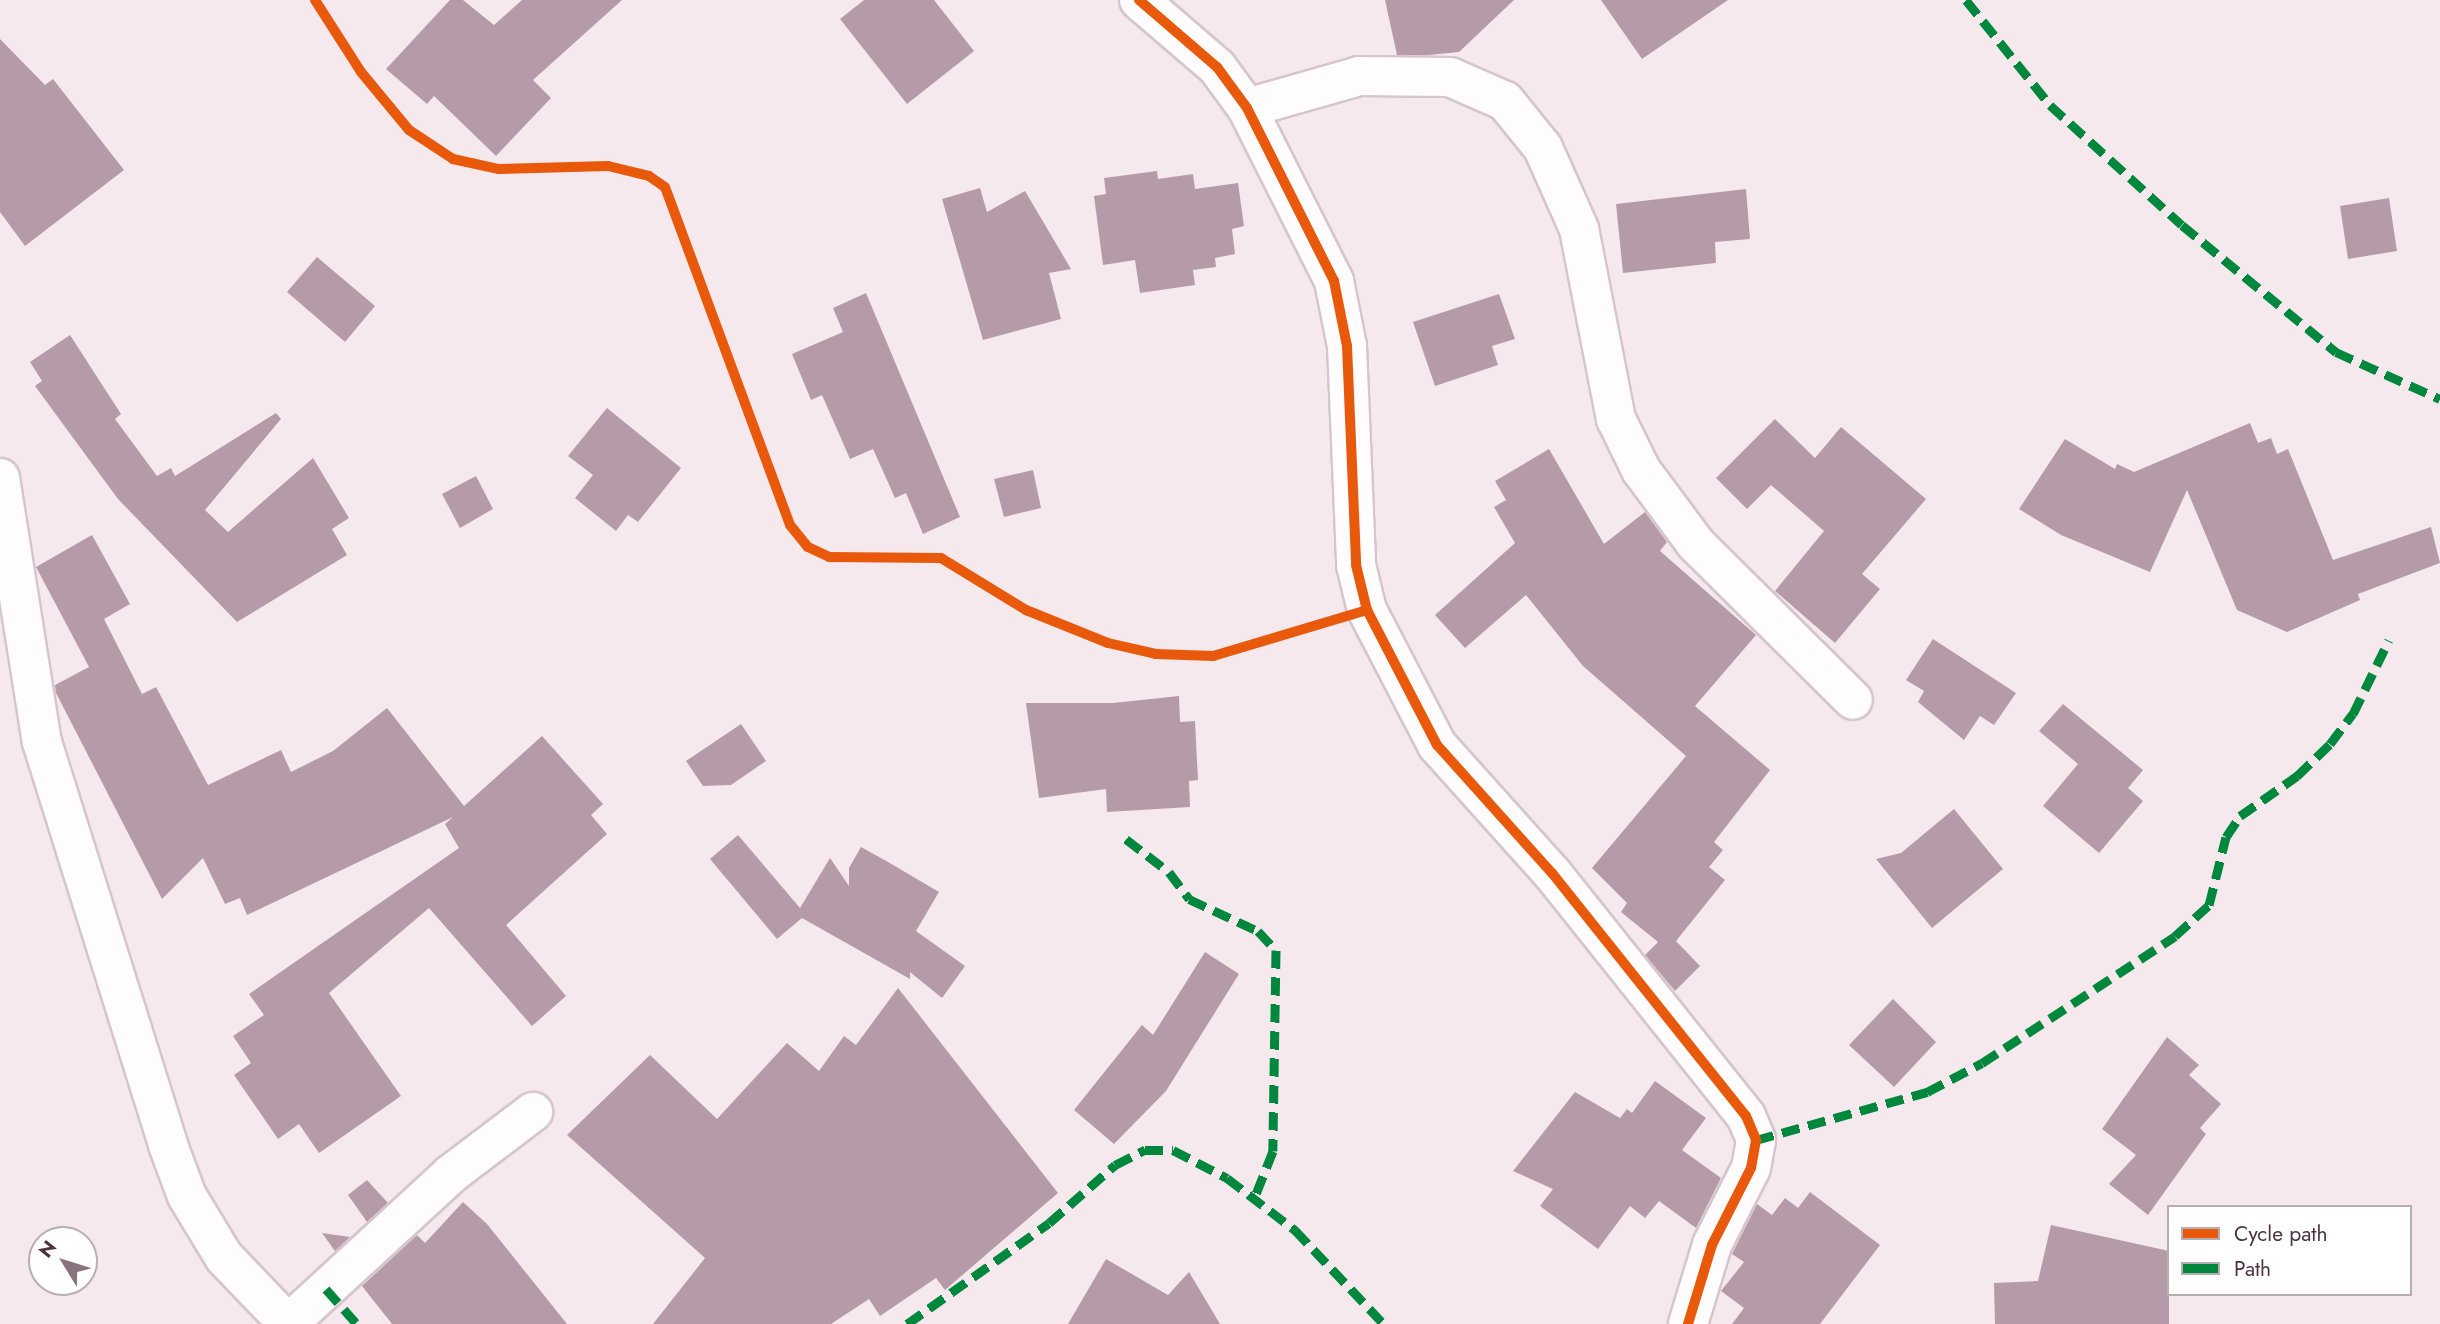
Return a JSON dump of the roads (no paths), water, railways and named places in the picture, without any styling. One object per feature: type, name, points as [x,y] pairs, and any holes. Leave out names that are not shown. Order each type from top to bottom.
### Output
[{"type":"street","points":[[1139,0],[1217,67],[1247,108],[1334,281],[1347,346],[1356,565],[1367,610],[1397,673],[1437,746],[1552,873],[1735,1099],[1756,1140],[1751,1168],[1698,1282],[1688,1324]]},
{"type":"street","points":[[1247,108],[1359,76],[1450,77],[1505,101],[1544,148],[1579,229],[1616,419],[1641,470],[1696,544],[1853,700]]},
{"type":"street","points":[[0,478],[42,743],[168,1145],[187,1196],[224,1257],[288,1324],[451,1174],[533,1112]]}]
